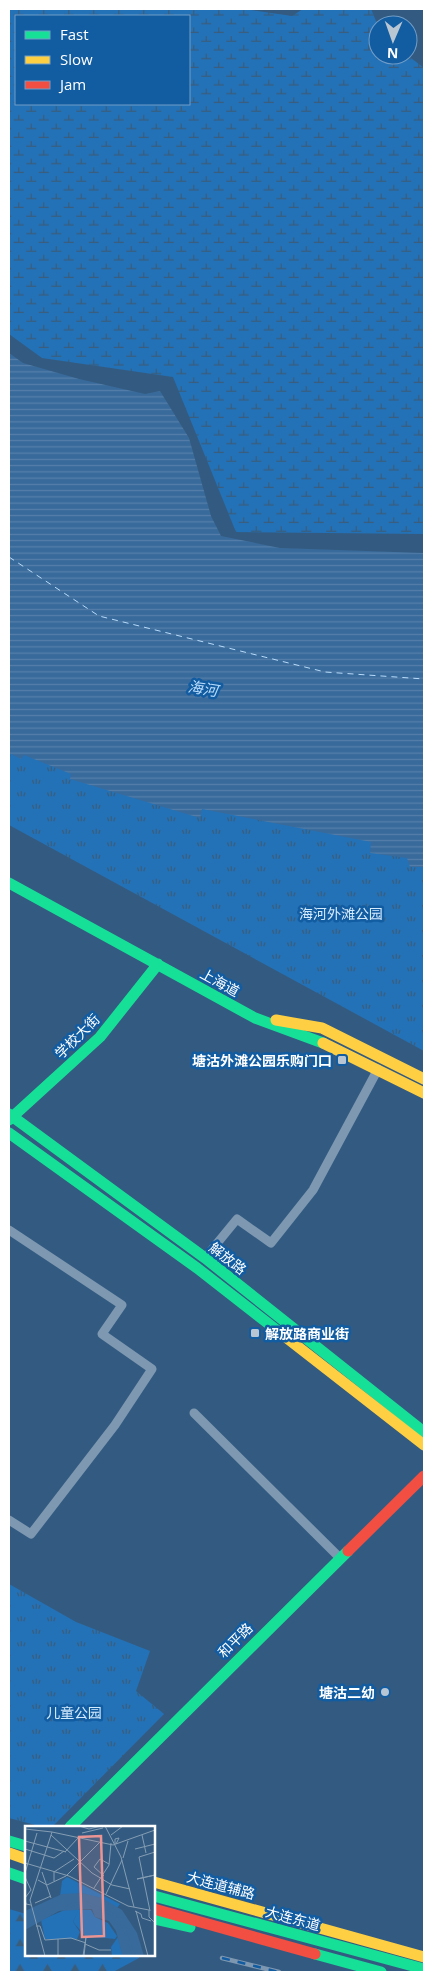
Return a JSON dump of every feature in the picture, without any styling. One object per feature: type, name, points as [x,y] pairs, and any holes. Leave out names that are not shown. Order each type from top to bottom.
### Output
[{"type":"street","name":"上海道","points":[[9,878],[255,1012],[277,1020],[322,1028],[424,1079]]},
{"type":"street","name":"上海道","points":[[9,882],[255,1018],[326,1044],[424,1093]]},
{"type":"street","name":"学校大街","points":[[10,1117],[100,1038],[158,964]]},
{"type":"street","points":[[205,1258],[237,1219],[271,1243],[314,1190],[378,1069]]},
{"type":"street","name":"解放路","points":[[10,1117],[205,1258],[424,1432]]},
{"type":"street","name":"解放路","points":[[9,1133],[197,1268],[424,1445]]},
{"type":"street","points":[[9,1230],[122,1305],[102,1334],[152,1369],[115,1425],[30,1534],[9,1520]]},
{"type":"street","points":[[194,1413],[340,1558]]},
{"type":"street","name":"和平路","points":[[71,1826],[424,1476]]},
{"type":"street","points":[[9,1840],[25,1846]]},
{"type":"street","points":[[9,1853],[25,1858]]},
{"type":"street","points":[[9,1864],[25,1876]]},
{"type":"street","points":[[9,1873],[25,1876]]},
{"type":"street","points":[[9,1881],[25,1876]]},
{"type":"street","name":"大连道辅路","points":[[155,1882],[424,1957]]},
{"type":"street","name":"大连东道","points":[[155,1896],[424,1969]]},
{"type":"street","name":"大连东道","points":[[155,1909],[381,1972]]},
{"type":"street","points":[[155,1919],[215,1932],[357,1972]]},
{"type":"green space","points":[[9,9],[244,9],[292,16],[303,9],[371,9],[373,15],[368,15],[368,65],[418,65],[418,63],[424,68],[424,534],[236,532],[173,377],[42,358],[9,334]]},
{"type":"green space","name":"海河外滩公园","points":[[9,711],[424,842],[424,1051],[9,825]]},
{"type":"green space","name":"儿童公园","points":[[9,1584],[76,1622],[150,1651],[136,1691],[164,1714],[53,1826],[39,1826],[9,1818]]},
{"type":"green space","points":[[9,1909],[25,1914],[25,1956],[140,1956],[113,1972],[9,1972]]},
{"type":"water","name":"海河","points":[[9,353],[23,363],[79,379],[145,394],[160,391],[189,438],[211,516],[221,536],[280,548],[424,553],[424,867],[410,867],[407,858],[370,853],[371,842],[202,809],[200,818],[70,779],[71,774],[24,755],[21,759],[9,753]]},
{"type":"ferry route","points":[[9,557],[99,616],[325,672],[424,679]]},
{"type":"railway","points":[[222,1958],[279,1972]]},
{"type":"traffic: fast","points":[[9,883],[255,1018],[323,1043]]},
{"type":"traffic: fast","points":[[9,1120],[100,1037],[158,964]]},
{"type":"traffic: fast","points":[[9,1114],[205,1258],[424,1432]]},
{"type":"traffic: fast","points":[[9,1133],[197,1268],[283,1335]]},
{"type":"traffic: fast","points":[[71,1826],[348,1551]]},
{"type":"traffic: fast","points":[[9,1841],[25,1846]]},
{"type":"traffic: fast","points":[[9,1873],[25,1879]]},
{"type":"traffic: fast","points":[[155,1896],[424,1969]]},
{"type":"traffic: fast","points":[[155,1919],[190,1927]]},
{"type":"traffic: fast","points":[[315,1954],[381,1972]]},
{"type":"traffic: slow","points":[[276,1020],[322,1028],[424,1079]]},
{"type":"traffic: slow","points":[[323,1043],[424,1093]]},
{"type":"traffic: slow","points":[[283,1335],[424,1445]]},
{"type":"traffic: slow","points":[[9,1853],[25,1859]]},
{"type":"traffic: slow","points":[[155,1882],[424,1957]]},
{"type":"traffic: jam","points":[[348,1551],[424,1476]]},
{"type":"traffic: jam","points":[[155,1909],[315,1954]]},
{"type":"place","name":"塘沽外滩公园乐购门口","points":[[342,1060]]},
{"type":"place","name":"解放路商业街","points":[[255,1333]]},
{"type":"place","name":"塘沽二幼","points":[[385,1692]]}]
